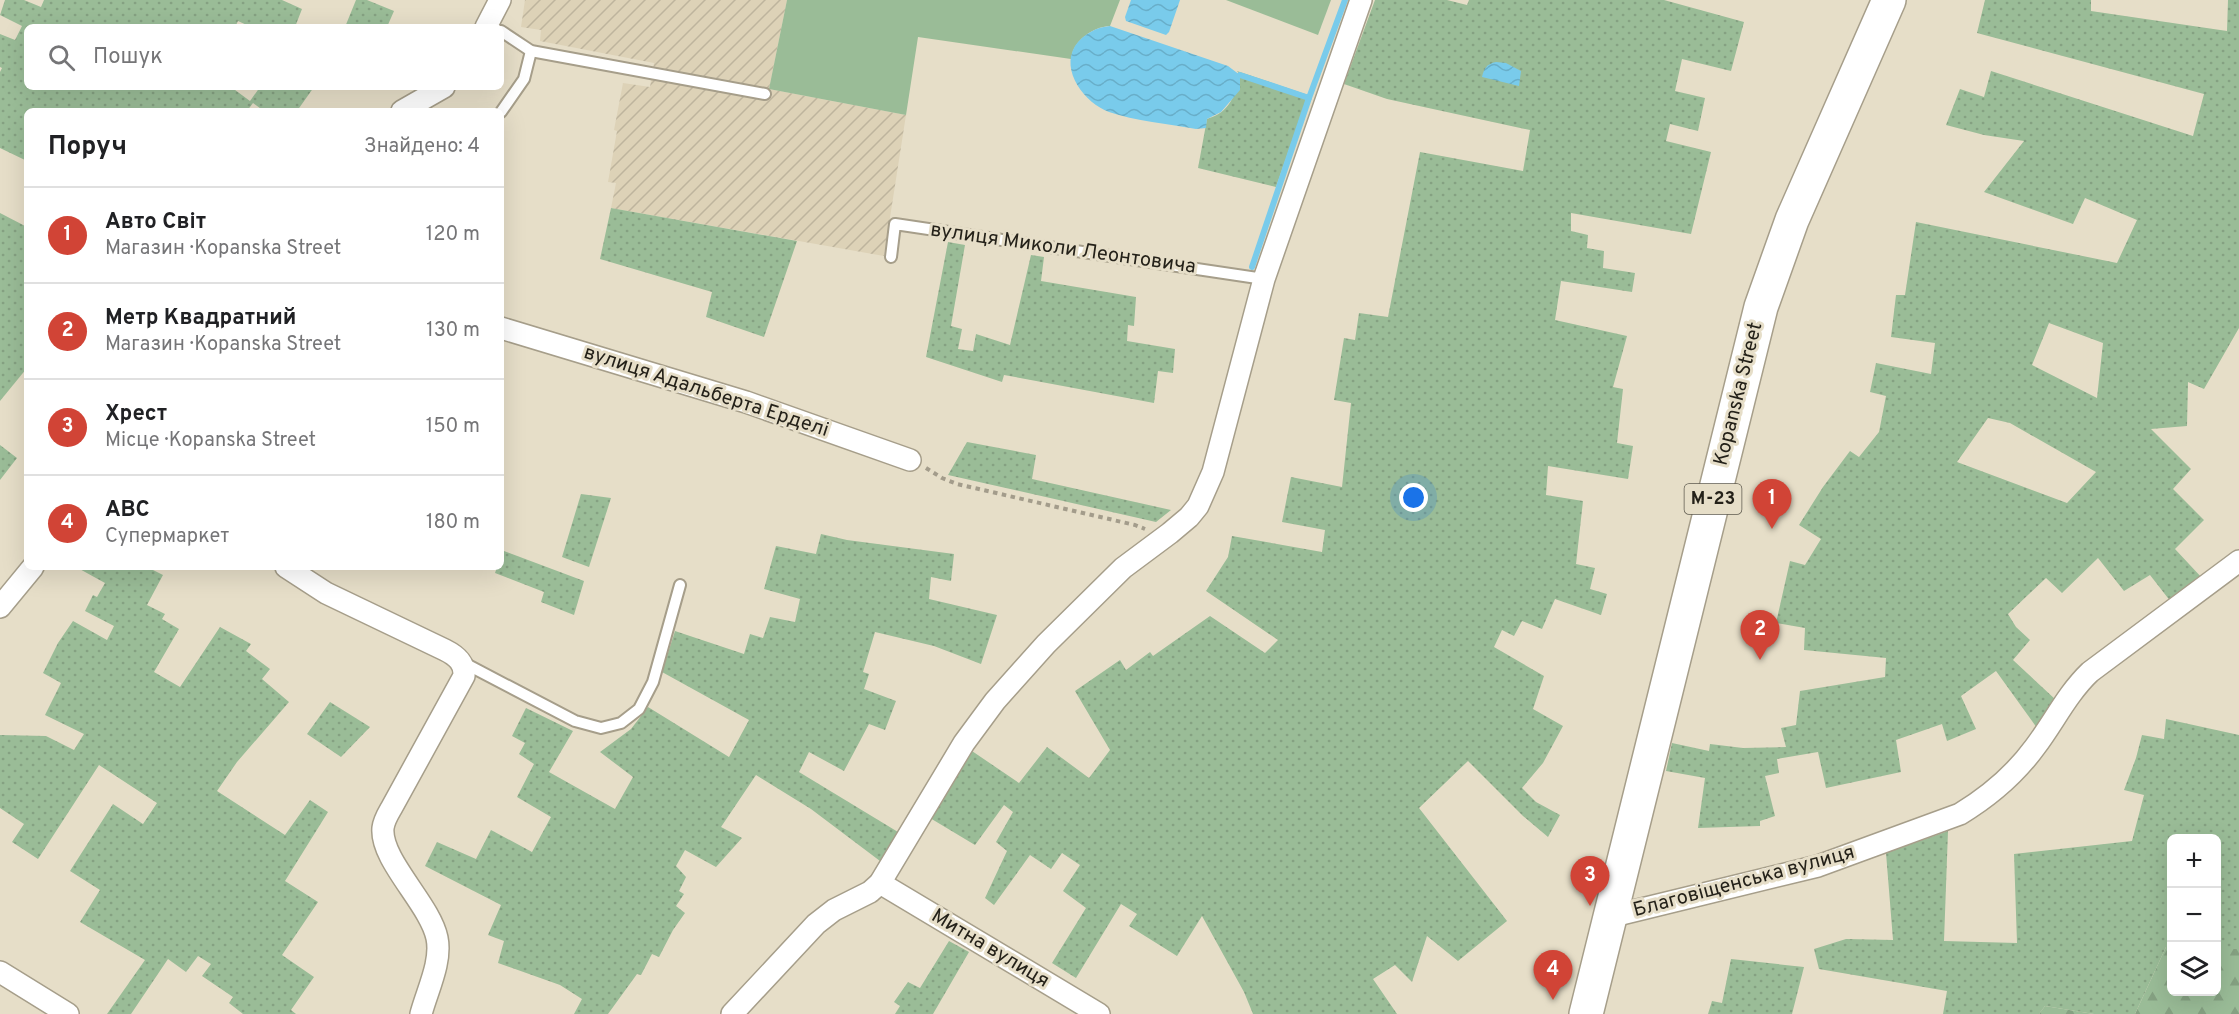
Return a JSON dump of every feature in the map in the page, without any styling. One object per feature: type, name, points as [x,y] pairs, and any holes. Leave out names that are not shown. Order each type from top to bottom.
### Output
[{"type":"highway","name":"Kopanska Street","points":[[1586,1014],[1761,307],[1792,220],[1889,0]]},
{"type":"street","points":[[494,24],[500,0]]},
{"type":"street","points":[[732,1014],[816,924],[834,910],[870,892],[880,884],[964,743],[995,701],[1046,644],[1123,568],[1189,517],[1206,490],[1264,279],[1361,0]]},
{"type":"street","points":[[407,108],[439,90]]},
{"type":"street","name":"вулиця Адальберта Ерделі","points":[[504,329],[746,402],[910,460]]},
{"type":"street","name":"Благовіщенська вулиця","points":[[1609,917],[1818,866],[1960,814],[1976,805],[2021,764],[2070,694],[2090,672],[2239,561]]},
{"type":"street","points":[[0,607],[31,570]]},
{"type":"street","points":[[291,570],[326,593],[445,650],[461,661],[464,669],[464,676],[392,807],[382,830],[390,856],[428,915],[438,940],[438,955],[421,1014]]},
{"type":"street","name":"Митна вулиця","points":[[880,884],[1099,1014]]},
{"type":"street","points":[[0,972],[68,1014]]},
{"type":"lane","points":[[504,34],[531,51],[765,94]]},
{"type":"lane","points":[[504,108],[524,79],[531,51]]},
{"type":"lane","name":"вулиця Миколи Леонтовича","points":[[891,257],[895,224],[1264,279]]},
{"type":"lane","points":[[461,661],[575,721],[601,728],[621,723],[639,709],[652,682],[680,585]]},
{"type":"path","points":[[910,460],[949,481],[1135,525],[1161,539]]},
{"type":"shaded area","points":[[525,0],[787,0],[769,89],[906,115],[884,256],[611,208],[616,183],[608,182],[617,131],[614,130],[623,83],[650,87],[654,63],[540,41],[541,30],[521,27]]},
{"type":"green space","points":[[5,0],[24,0],[41,7],[44,0],[282,0],[302,9],[296,24],[244,24],[238,21],[236,24],[24,24],[24,90],[235,90],[250,101],[258,90],[312,90],[299,108],[260,108],[253,103],[249,108],[24,108],[24,160],[0,148],[0,72],[2,68],[0,67],[0,34],[15,40],[22,26],[0,15]]},
{"type":"green space","points":[[356,0],[367,0],[394,11],[388,24],[346,24]]},
{"type":"green space","points":[[787,0],[1120,0],[1110,26],[1097,29],[1084,36],[1075,46],[1071,59],[918,37],[906,115],[769,89]]},
{"type":"green space","points":[[1226,0],[1331,0],[1318,35]]},
{"type":"green space","points":[[1375,0],[1447,0],[1467,5],[1469,0],[1664,0],[1744,22],[1731,71],[1682,59],[1675,91],[1705,98],[1698,131],[1670,124],[1666,141],[1711,152],[1691,234],[1571,213],[1571,231],[1588,235],[1587,248],[1604,251],[1603,268],[1635,273],[1632,292],[1561,281],[1555,320],[1627,336],[1613,387],[1623,389],[1617,443],[1633,446],[1628,479],[1548,466],[1546,495],[1583,501],[1576,564],[1595,568],[1590,589],[1607,594],[1601,615],[1555,599],[1542,629],[1522,621],[1514,636],[1502,630],[1494,647],[1544,676],[1533,709],[1563,726],[1543,763],[1522,788],[1536,802],[1560,815],[1548,837],[1523,816],[1468,761],[1419,808],[1507,921],[1458,961],[1427,936],[1412,982],[1395,965],[1373,979],[1397,1014],[1253,1014],[1244,992],[1202,916],[1177,956],[1129,926],[1137,914],[1121,904],[1076,978],[1052,963],[1086,908],[1063,891],[1080,865],[1062,853],[1051,869],[1030,855],[994,905],[985,898],[1007,851],[996,842],[1013,812],[1004,805],[975,845],[930,818],[972,751],[1019,783],[1047,747],[1089,778],[1110,750],[1075,691],[1120,660],[1126,670],[1150,652],[1153,656],[1210,616],[1265,653],[1278,640],[1206,591],[1228,557],[1232,536],[1322,552],[1325,530],[1282,522],[1291,477],[1342,487],[1351,403],[1334,400],[1344,338],[1355,340],[1359,313],[1388,317],[1420,152],[1523,171],[1530,130],[1387,99],[1344,84]]},
{"type":"green space","points":[[1985,0],[2091,0],[2091,11],[2227,31],[2228,0],[2239,0],[2239,328],[2204,389],[2188,382],[2187,426],[2151,429],[2191,469],[2173,489],[2204,520],[2175,549],[2203,579],[2171,602],[2150,575],[2124,591],[2098,558],[2062,593],[2046,578],[2008,614],[2016,627],[2030,640],[2013,660],[2056,700],[2037,728],[1996,671],[1961,696],[1976,729],[1947,741],[1942,724],[1896,740],[1901,772],[1826,788],[1818,752],[1777,759],[1779,773],[1765,776],[1775,816],[1760,821],[1760,826],[1698,828],[1705,778],[1666,771],[1672,743],[1709,751],[1710,744],[1743,748],[1786,747],[1781,728],[1796,725],[1800,691],[1885,677],[1886,658],[1804,650],[1805,628],[1776,623],[1790,561],[1805,565],[1821,539],[1799,525],[1823,487],[1850,451],[1859,457],[1879,432],[1886,396],[1870,392],[1876,363],[1931,374],[1935,343],[1891,337],[1896,295],[1905,295],[1916,222],[2117,263],[2137,220],[2085,198],[2073,224],[1984,192],[2024,141],[1984,135],[1946,125],[1960,89],[1984,97],[1991,71],[2193,136],[2204,94],[1977,33]],"holes":[[[2049,323],[2103,343],[2097,398],[2032,365]],[[1988,418],[2010,423],[2096,472],[2067,503],[1957,462]]]},
{"type":"green space","points":[[1237,71],[1308,95],[1276,187],[1198,168],[1207,119],[1221,112],[1230,102],[1240,75]]},
{"type":"green space","points":[[611,208],[797,241],[764,337],[706,317],[712,292],[600,259]]},
{"type":"green space","points":[[0,213],[24,225],[24,372],[0,401]]},
{"type":"green space","points":[[948,242],[965,245],[951,326],[962,329],[958,349],[973,351],[976,334],[1010,345],[1031,255],[1044,257],[1041,281],[1136,297],[1134,326],[1128,325],[1127,341],[1175,349],[1173,373],[1158,371],[1154,403],[1004,375],[1002,382],[926,357]]},
{"type":"green space","points":[[967,442],[1036,455],[1032,479],[1171,510],[1156,522],[948,475]]},
{"type":"green space","points":[[0,445],[17,458],[0,480]]},
{"type":"green space","points":[[581,494],[611,498],[589,567],[562,557]]},
{"type":"green space","points":[[821,534],[847,540],[954,554],[951,581],[931,577],[929,599],[997,615],[981,664],[934,646],[875,632],[863,672],[869,674],[864,689],[896,701],[885,730],[869,724],[844,771],[809,752],[799,772],[898,832],[880,861],[811,809],[756,775],[721,827],[742,838],[716,867],[685,850],[676,866],[686,877],[679,891],[684,894],[676,906],[685,913],[659,957],[652,954],[641,975],[637,974],[608,1014],[574,1014],[582,999],[560,985],[498,963],[504,941],[488,935],[501,905],[425,866],[437,842],[476,859],[491,830],[532,852],[551,817],[517,797],[534,764],[519,754],[525,743],[512,736],[526,708],[573,731],[549,772],[615,809],[633,777],[600,752],[631,729],[648,707],[729,757],[749,720],[662,672],[675,631],[744,654],[750,634],[763,638],[770,617],[795,622],[800,599],[764,589],[776,546],[816,554]]},
{"type":"green space","points":[[504,551],[584,581],[574,615],[541,602],[544,592],[495,573],[496,570],[504,570]]},
{"type":"green space","points":[[81,570],[153,570],[163,575],[147,605],[165,614],[162,619],[179,629],[154,672],[180,687],[220,627],[251,644],[246,651],[270,669],[262,679],[289,702],[237,762],[217,791],[285,835],[310,800],[328,812],[285,881],[318,902],[282,955],[314,977],[291,1010],[296,1014],[243,1014],[229,1003],[233,997],[202,976],[211,964],[198,956],[186,972],[168,959],[131,1014],[107,1014],[145,960],[80,922],[100,890],[70,871],[113,804],[143,824],[157,803],[99,765],[38,859],[12,842],[24,824],[0,808],[0,735],[46,736],[74,750],[84,734],[45,715],[61,683],[43,673],[58,643],[73,621],[107,640],[114,626],[85,611],[93,595],[97,597],[105,583]]},
{"type":"green space","points":[[330,702],[370,727],[341,757],[307,734]]},
{"type":"green space","points":[[2166,719],[2239,735],[2239,949],[2221,949],[2221,834],[2167,834],[2167,947],[2135,1014],[2094,1014],[2045,1006],[2039,1014],[1943,1014],[1947,991],[1819,969],[1814,949],[1846,939],[1893,940],[1886,853],[1948,831],[1944,941],[2017,943],[2014,854],[2132,841],[2144,795],[2124,790],[2142,735],[2164,739]]},
{"type":"green space","points":[[949,941],[969,952],[933,1014],[895,1014],[900,1006],[894,1002],[908,982],[920,988]]},
{"type":"green space","points":[[2166,947],[2167,996],[2221,996],[2221,949],[2239,949],[2239,1014],[2135,1014]]},
{"type":"green space","points":[[1731,959],[1804,967],[1792,1014],[1708,1014],[1712,1001],[1722,1003]]},
{"type":"green space","points":[[2045,1006],[2094,1014],[2039,1014]]},
{"type":"water","points":[[1131,0],[1180,0],[1169,32],[1166,35],[1126,21],[1125,17]]},
{"type":"water","points":[[1110,26],[1228,66],[1240,75],[1240,90],[1221,112],[1207,119],[1206,128],[1196,129],[1141,120],[1100,108],[1077,85],[1071,66],[1071,56],[1075,46],[1086,35]]},
{"type":"water","points":[[1496,62],[1506,63],[1521,71],[1519,86],[1482,77],[1486,67]]},
{"type":"waterway","points":[[1240,75],[1309,98],[1345,0]]},
{"type":"waterway","points":[[1252,267],[1309,98]]},
{"type":"place","name":"Авто Світ","points":[[1772,529]]},
{"type":"place","name":"Метр Квадратний","points":[[1760,660]]},
{"type":"place","name":"Хрест","points":[[1590,906]]},
{"type":"place","name":"ABC","points":[[1553,1000]]}]
